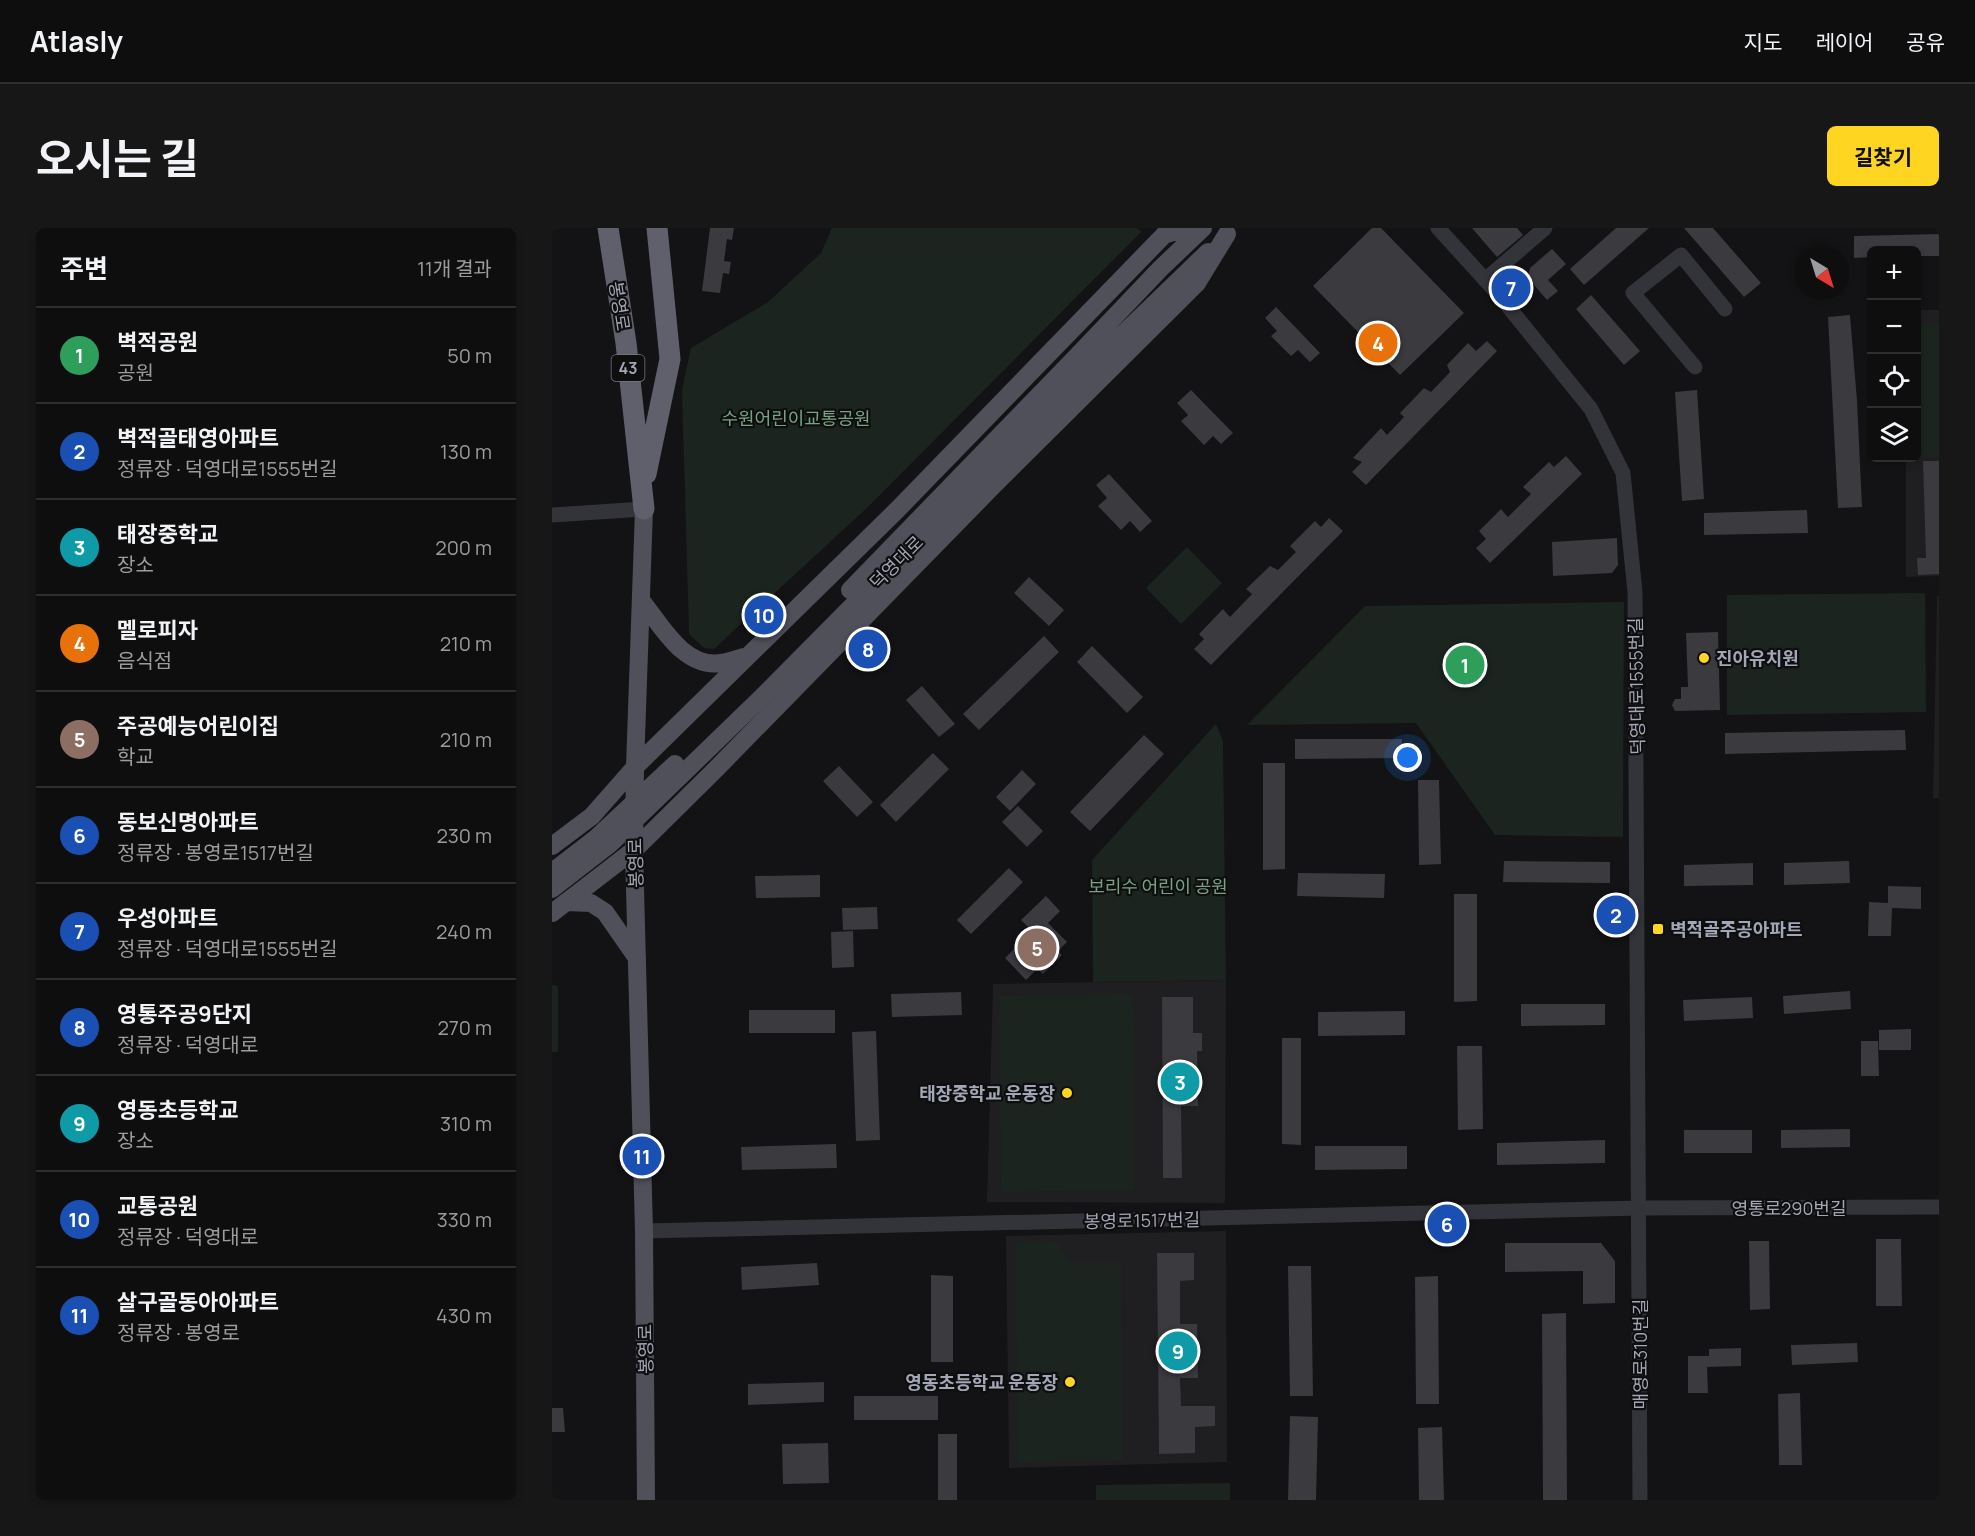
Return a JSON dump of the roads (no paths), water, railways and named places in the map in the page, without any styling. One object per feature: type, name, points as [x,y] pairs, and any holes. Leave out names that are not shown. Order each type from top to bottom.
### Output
[{"type":"highway","name":"봉영로","points":[[608,228],[626,343],[643,501]]},
{"type":"highway","points":[[643,501],[670,359],[657,228]]},
{"type":"main road","points":[[552,846],[592,816],[635,767],[897,510],[1160,232],[1186,228]]},
{"type":"main road","name":"덕영대로","points":[[552,889],[610,844],[752,706],[1085,360],[1160,269],[1203,228]]},
{"type":"main road","points":[[559,908],[634,850],[799,686],[992,487],[1197,283],[1230,231]]},
{"type":"main road","name":"덕영대로","points":[[552,872],[595,839],[753,691],[1085,360],[1230,231]]},
{"type":"main road","name":"봉영로","points":[[643,501],[634,850],[644,1231],[646,1500]]},
{"type":"main road","points":[[641,600],[689,656],[698,660],[719,663],[746,657]]},
{"type":"main road","points":[[559,908],[591,903],[605,912],[637,958]]},
{"type":"street","name":"덕영대로1555번길","points":[[1438,228],[1485,280],[1591,409],[1623,473],[1635,592],[1640,1209]]},
{"type":"street","points":[[1485,280],[1545,228]]},
{"type":"street","points":[[1695,367],[1633,294],[1681,255],[1725,309]]},
{"type":"street","points":[[552,515],[643,501]]},
{"type":"street","name":"영통로290번길","points":[[1640,1209],[1939,1207]]},
{"type":"street","name":"봉영로1517번길","points":[[644,1231],[1640,1209]]},
{"type":"street","name":"매영로310번길","points":[[1640,1209],[1640,1500]]},
{"type":"place","name":"우성아파트","points":[[1511,288]]},
{"type":"place","name":"멜로피자","points":[[1378,343]]},
{"type":"place","name":"교통공원","points":[[764,615]]},
{"type":"place","name":"영통주공9단지","points":[[868,649]]},
{"type":"place","name":"진아유치원","points":[[1704,658]]},
{"type":"place","name":"벽적공원","points":[[1465,665]]},
{"type":"place","name":"벽적골태영아파트","points":[[1616,915]]},
{"type":"place","name":"벽적골주공아파트","points":[[1658,929]]},
{"type":"place","name":"주공예능어린이집","points":[[1037,948]]},
{"type":"place","name":"태장중학교","points":[[1180,1082]]},
{"type":"place","name":"태장중학교 운동장","points":[[1067,1093]]},
{"type":"place","name":"살구골동아아파트","points":[[642,1156]]},
{"type":"place","name":"동보신명아파트","points":[[1447,1224]]},
{"type":"place","name":"영동초등학교","points":[[1178,1351]]},
{"type":"place","name":"영동초등학교 운동장","points":[[1070,1382]]},
{"type":"park label","name":"수원어린이교통공원","points":[[796,418]]},
{"type":"park label","name":"보리수 어린이 공원","points":[[1158,886]]}]
